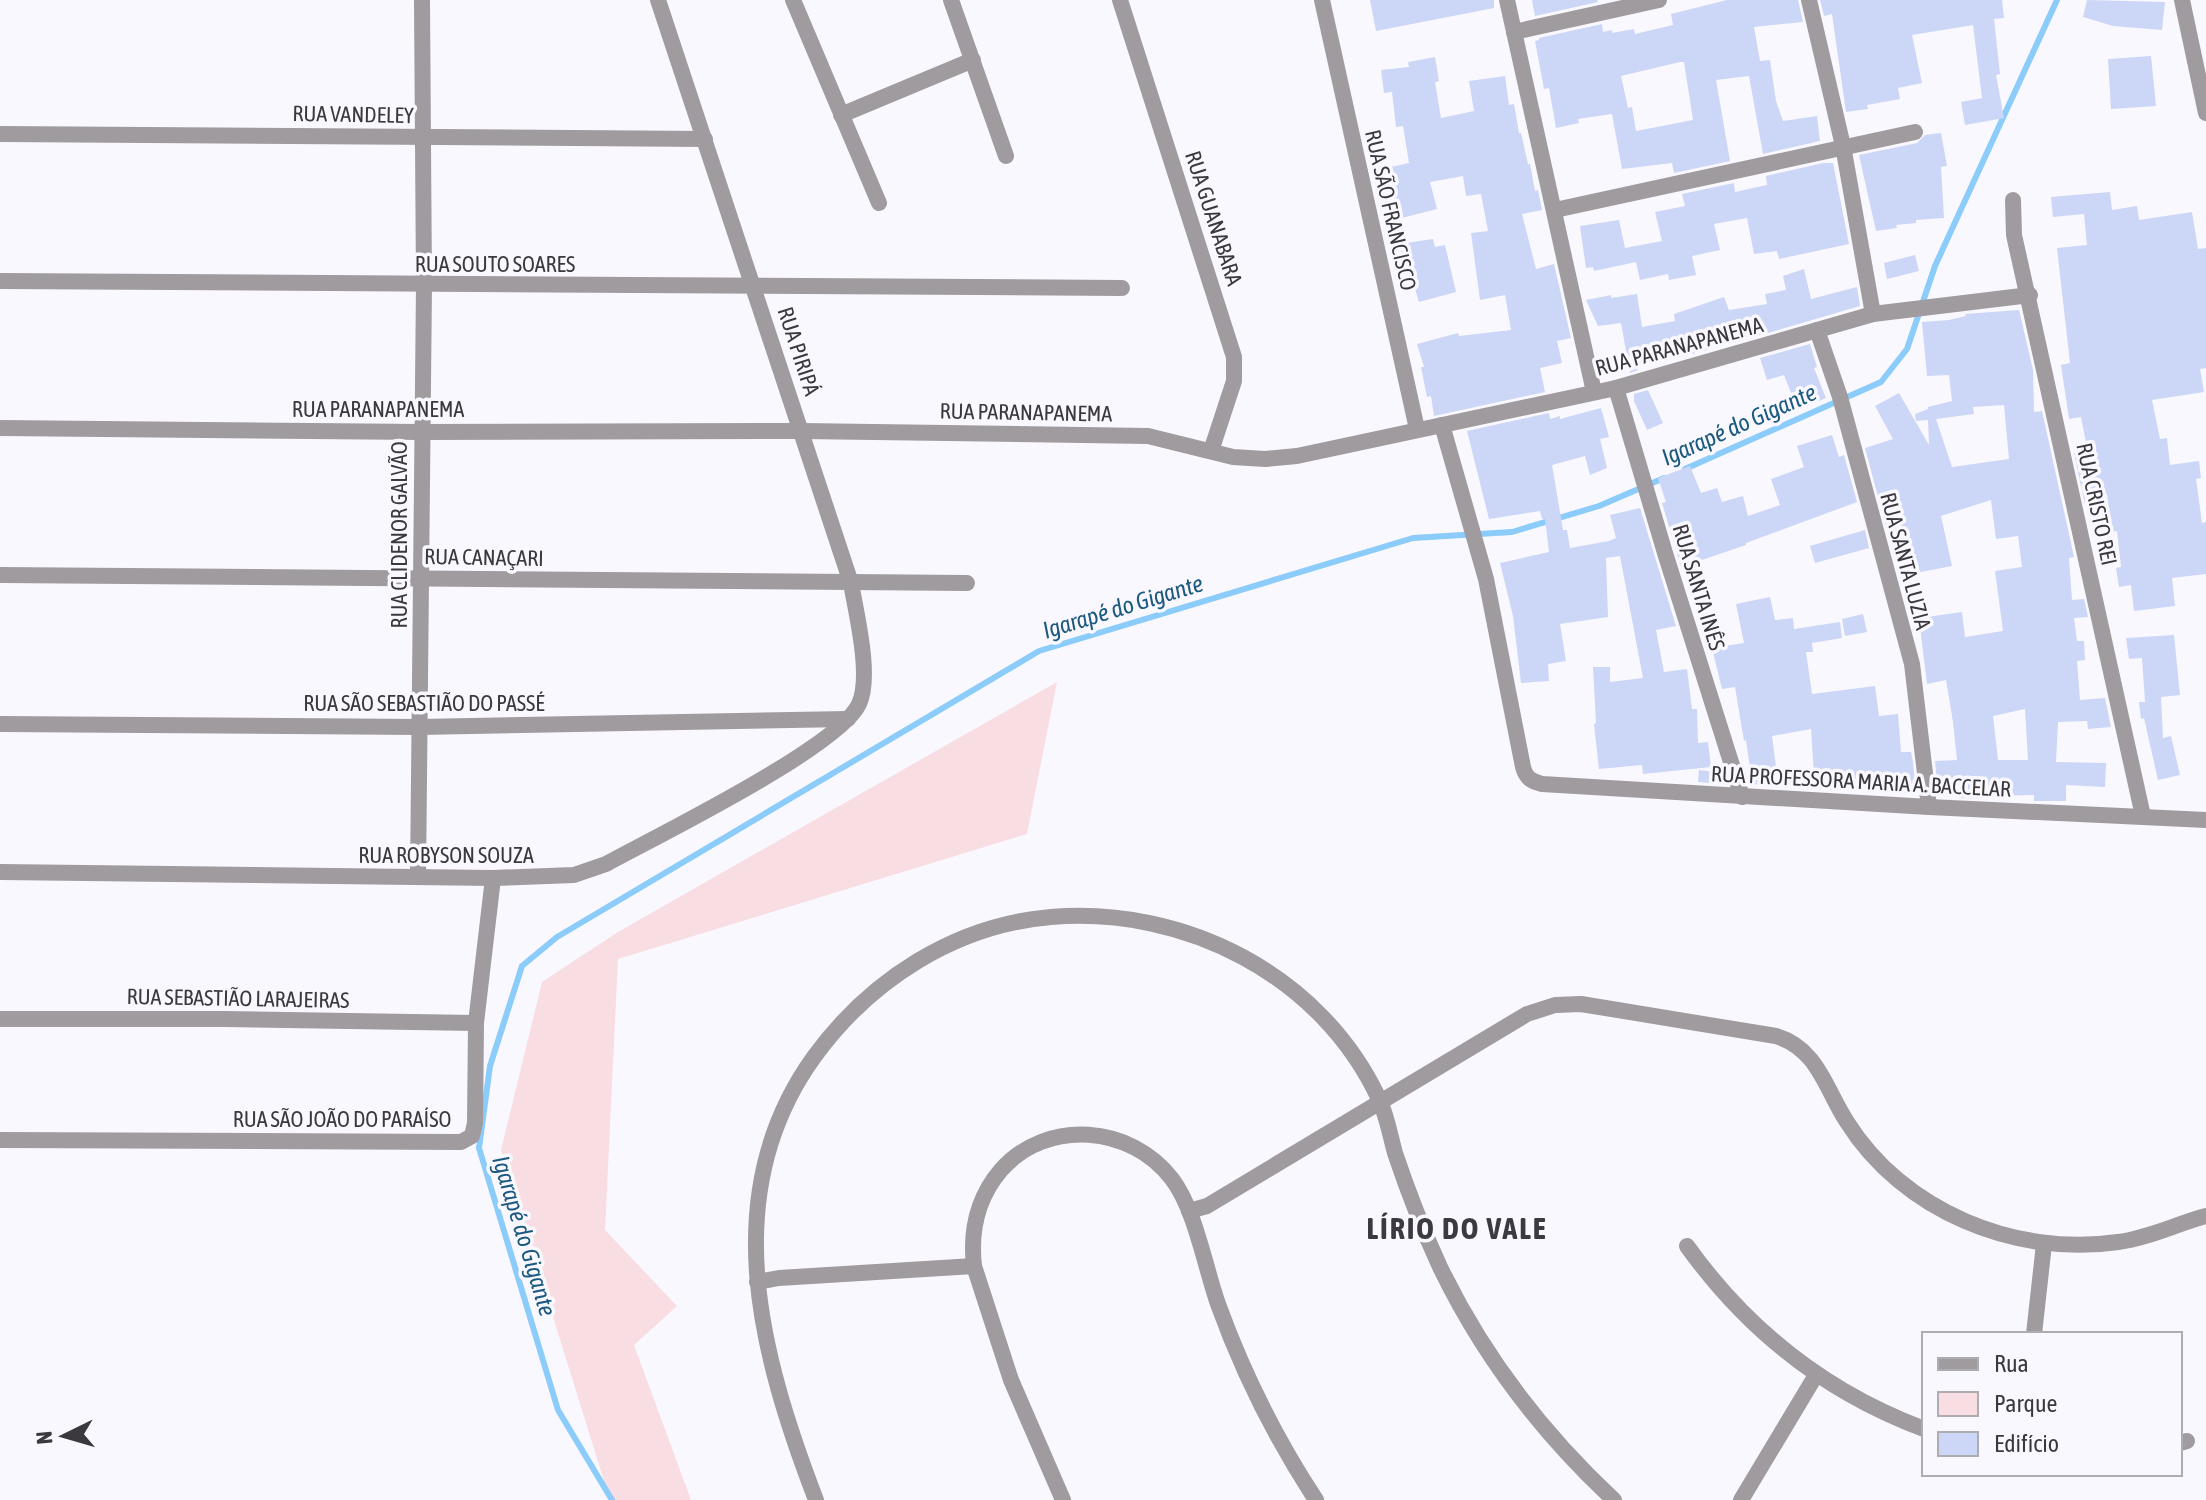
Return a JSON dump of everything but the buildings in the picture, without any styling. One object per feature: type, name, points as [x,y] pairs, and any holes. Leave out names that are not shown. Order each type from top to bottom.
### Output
[{"type":"street","name":"RUA CLIDENOR GALVÃO","points":[[418,877],[424,285],[422,0]]},
{"type":"street","name":"RUA PIRIPÁ","points":[[658,0],[851,583],[863,682],[859,705],[848,719]]},
{"type":"street","points":[[793,0],[879,203]]},
{"type":"street","points":[[951,0],[1006,156]]},
{"type":"street","name":"RUA GUANABARA","points":[[1120,0],[1234,357],[1234,381],[1211,451]]},
{"type":"street","name":"RUA SÃO FRANCISCO","points":[[1322,0],[1417,429]]},
{"type":"street","points":[[1507,0],[1594,392]]},
{"type":"street","points":[[1514,32],[1659,0]]},
{"type":"street","points":[[1809,0],[1843,146],[1873,314]]},
{"type":"street","points":[[2182,0],[2206,113]]},
{"type":"street","points":[[841,115],[973,60]]},
{"type":"street","points":[[1555,210],[1915,132]]},
{"type":"street","name":"RUA VANDELEY","points":[[0,134],[705,139]]},
{"type":"street","name":"RUA CRISTO REI","points":[[2013,200],[2014,235],[2030,295],[2143,816]]},
{"type":"street","name":"RUA SOUTO SOARES","points":[[0,281],[1122,288]]},
{"type":"street","name":"RUA PARANAPANEMA","points":[[0,428],[421,432],[802,431],[1148,436],[1233,457],[1265,459],[1297,456],[1616,388],[1873,314],[2030,295]]},
{"type":"street","name":"RUA SANTA LUZIA","points":[[1817,330],[1840,397],[1912,664],[1929,807]]},
{"type":"street","name":"RUA SANTA INÊS","points":[[1616,388],[1742,797]]},
{"type":"street","name":"RUA PROFESSORA MARIA A. BACCELAR","points":[[1442,425],[1479,553],[1523,767],[1531,781],[1742,797],[2206,820]]},
{"type":"street","name":"RUA CANAÇARI","points":[[0,575],[967,583]]},
{"type":"street","name":"RUA SÃO SEBASTIÃO DO PASSÉ","points":[[0,724],[419,727],[848,719]]},
{"type":"street","name":"RUA ROBYSON SOUZA","points":[[0,872],[493,878],[574,875],[606,864],[787,764],[848,719]]},
{"type":"street","name":"RUA SÃO JOÃO DO PARAÍSO","points":[[0,1140],[461,1142],[472,1136],[475,1123],[476,1023],[493,878]]},
{"type":"street","points":[[816,1500],[779,1387],[757,1282],[756,1217],[768,1153],[783,1113],[808,1065],[849,1014],[890,979],[926,955],[984,930],[1046,917],[1109,916],[1172,927],[1231,949],[1258,965],[1309,1004],[1350,1051],[1381,1103],[1402,1174],[1423,1229],[1462,1309],[1503,1373],[1540,1422],[1614,1500]]},
{"type":"street","points":[[1189,1211],[1207,1206],[1527,1014],[1555,1005],[1581,1004],[1776,1036],[1794,1043],[1810,1056],[1849,1126],[1867,1149],[1910,1189],[1960,1220],[1987,1231],[2044,1244],[2095,1245],[2158,1233],[2206,1216]]},
{"type":"street","name":"RUA SEBASTIÃO LARAJEIRAS","points":[[0,1019],[476,1023]]},
{"type":"street","points":[[1063,1500],[1011,1380],[974,1266],[973,1229],[984,1194],[1006,1164],[1021,1153],[1054,1138],[1089,1134],[1121,1141],[1151,1157],[1182,1196],[1237,1352],[1282,1444],[1316,1500]]},
{"type":"street","points":[[2034,1332],[2044,1244]]},
{"type":"street","points":[[1687,1246],[1735,1306],[1762,1333],[1816,1375],[1857,1400],[1922,1428]]},
{"type":"street","points":[[757,1282],[974,1266]]},
{"type":"street","points":[[1741,1500],[1816,1375]]},
{"type":"green space","points":[[1057,682],[1027,834],[618,959],[605,1230],[677,1306],[634,1345],[691,1500],[610,1500],[501,1150],[542,982],[618,932]]},
{"type":"waterway","name":"Igarapé do Gigante","points":[[1685,469],[1881,382],[1907,349],[1935,266],[2057,0]]},
{"type":"waterway","name":"Igarapé do Gigante","points":[[612,1500],[558,1410],[479,1148],[490,1066],[522,966],[557,937],[1039,651],[1413,538],[1512,532],[1599,506],[1664,478]]},
{"type":"district","name":"LÍRIO DO VALE","points":[[1457,1229]]}]
